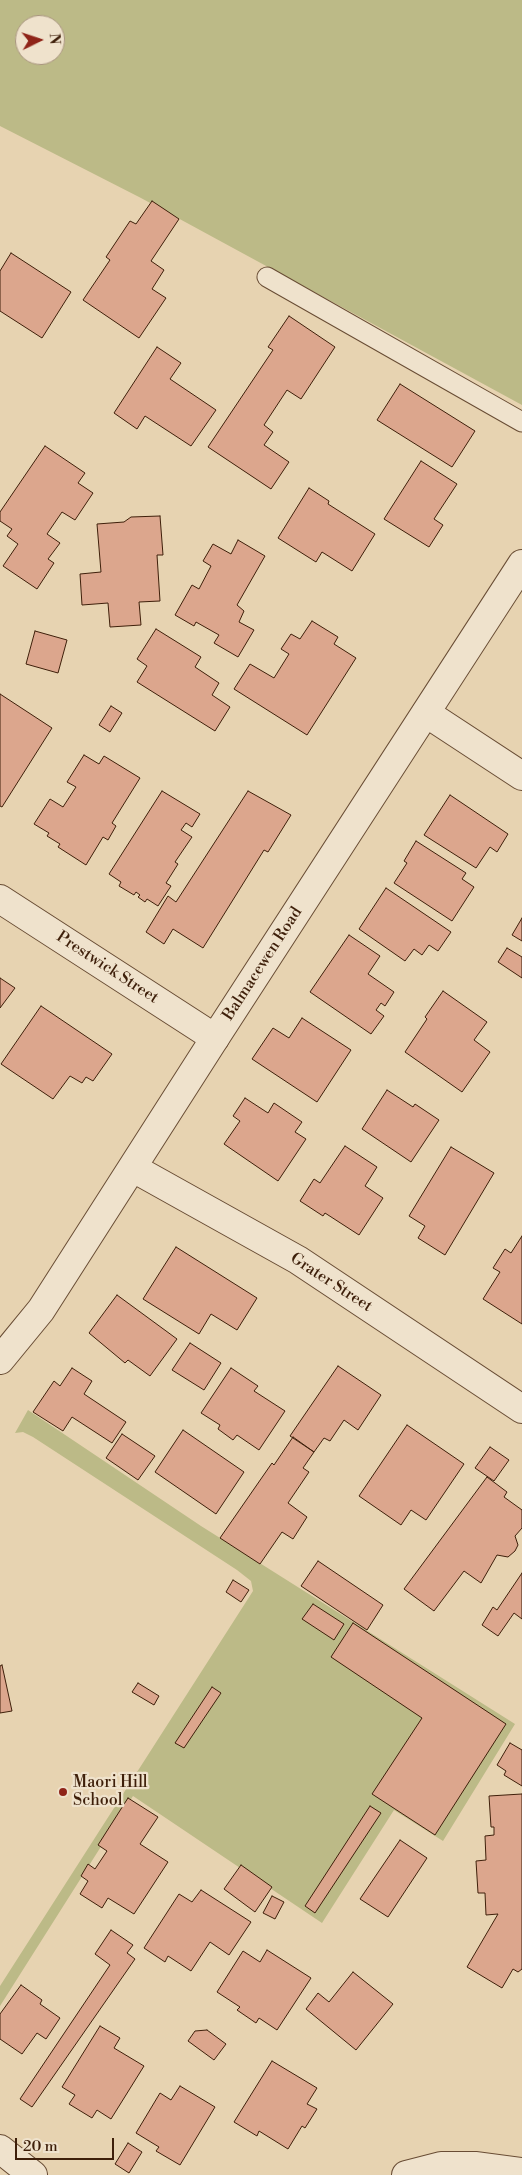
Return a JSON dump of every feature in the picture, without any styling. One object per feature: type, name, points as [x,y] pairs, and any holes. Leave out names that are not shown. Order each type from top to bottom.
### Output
[{"type":"street","name":"Balmacewen Road","points":[[0,1360],[41,1310],[522,564]]},
{"type":"street","points":[[426,713],[522,776]]},
{"type":"street","name":"Prestwick Street","points":[[0,899],[215,1038]]},
{"type":"street","name":"Grater Street","points":[[133,1168],[298,1260],[522,1409]]},
{"type":"street","points":[[0,2149],[33,2175]]},
{"type":"street","points":[[406,2175],[441,2166],[475,2166],[522,2172]]},
{"type":"lane","points":[[267,277],[522,422]]},
{"type":"shaded area","points":[[0,0],[522,0],[522,405],[141,198],[0,126]]},
{"type":"shaded area","points":[[28,1410],[201,1526],[515,1724],[443,1841],[394,1810],[322,1923],[133,1796],[0,2006],[0,1986],[253,1591],[251,1581],[237,1570],[33,1437],[23,1432],[15,1433]]},
{"type":"building","points":[[152,201],[179,219],[151,261],[164,270],[152,289],[166,298],[139,338],[83,300],[110,260],[106,257],[130,221],[136,224]]},
{"type":"building","points":[[11,253],[71,292],[42,338],[0,311],[0,271]]},
{"type":"building","points":[[289,316],[335,347],[301,399],[287,390],[264,425],[273,432],[264,445],[289,462],[271,489],[208,447],[273,350],[268,347]]},
{"type":"building","points":[[157,347],[181,363],[170,379],[216,410],[191,446],[145,416],[137,429],[114,413]]},
{"type":"building","points":[[400,384],[475,431],[452,467],[377,420]]},
{"type":"building","points":[[45,446],[85,473],[78,483],[93,493],[75,520],[62,512],[47,534],[60,543],[48,559],[54,563],[37,589],[3,566],[18,544],[7,536],[12,529],[0,521],[0,512]]},
{"type":"building","points":[[421,461],[457,484],[434,519],[443,525],[429,547],[384,519]]},
{"type":"building","points":[[309,488],[329,501],[328,504],[375,534],[352,571],[322,552],[316,562],[278,538]]},
{"type":"building","points":[[160,516],[163,555],[157,555],[160,601],[139,602],[141,625],[110,627],[108,603],[82,605],[80,574],[101,572],[97,524],[124,522],[131,517]]},
{"type":"building","points":[[238,540],[265,556],[237,605],[244,611],[239,622],[254,630],[238,657],[214,643],[219,635],[196,622],[194,626],[175,615],[192,585],[199,589],[211,566],[203,561],[213,544],[231,554]]},
{"type":"building","points":[[312,621],[338,637],[334,644],[356,658],[307,735],[234,689],[250,664],[274,678],[289,654],[281,649],[291,634],[300,639]]},
{"type":"building","points":[[156,629],[201,657],[195,667],[219,683],[212,695],[230,707],[215,731],[137,682],[147,666],[137,659]]},
{"type":"building","points":[[35,631],[67,640],[58,673],[26,664]]},
{"type":"building","points":[[0,694],[52,728],[2,807],[0,806]]},
{"type":"building","points":[[111,706],[122,713],[110,732],[99,725]]},
{"type":"building","points":[[84,755],[99,764],[104,756],[140,778],[112,823],[116,826],[108,840],[103,837],[86,865],[58,847],[60,844],[47,836],[49,833],[34,824],[50,799],[63,807],[76,787],[67,782]]},
{"type":"building","points":[[162,791],[200,814],[192,827],[186,823],[181,830],[192,837],[175,862],[178,864],[166,883],[171,886],[158,906],[147,899],[145,902],[138,897],[140,895],[136,892],[134,895],[119,886],[121,882],[109,874]]},
{"type":"building","points":[[248,791],[291,815],[268,852],[264,850],[203,948],[173,929],[164,944],[146,932],[168,896],[176,902]]},
{"type":"building","points":[[450,795],[508,834],[497,852],[490,847],[476,868],[424,835]]},
{"type":"building","points":[[416,841],[466,873],[462,879],[474,887],[452,921],[394,883],[407,863],[404,861]]},
{"type":"building","points":[[386,888],[451,932],[438,951],[429,945],[422,955],[414,949],[405,961],[359,929]]},
{"type":"building","points":[[522,918],[522,941],[512,935]]},
{"type":"building","points":[[349,935],[380,956],[368,974],[394,992],[385,1006],[381,1003],[376,1010],[384,1016],[371,1034],[310,992]]},
{"type":"building","points":[[507,948],[522,957],[522,978],[498,962]]},
{"type":"building","points":[[0,978],[15,988],[0,1008]]},
{"type":"building","points":[[443,991],[487,1022],[474,1040],[490,1052],[462,1092],[405,1052],[427,1019],[425,1017]]},
{"type":"building","points":[[41,1006],[112,1054],[93,1081],[86,1077],[82,1083],[70,1076],[53,1099],[1,1064]]},
{"type":"building","points":[[302,1018],[351,1050],[317,1102],[252,1059],[273,1028],[289,1038]]},
{"type":"building","points":[[387,1090],[413,1107],[415,1104],[439,1120],[411,1162],[362,1129]]},
{"type":"building","points":[[245,1098],[268,1113],[274,1103],[302,1122],[295,1132],[306,1139],[278,1181],[224,1144],[240,1121],[233,1116]]},
{"type":"building","points":[[345,1146],[377,1167],[365,1186],[383,1198],[359,1235],[325,1213],[323,1216],[300,1201],[314,1179],[320,1183]]},
{"type":"building","points":[[451,1147],[494,1173],[445,1255],[418,1238],[425,1226],[409,1216]]},
{"type":"building","points":[[522,1236],[522,1324],[483,1299],[500,1272],[493,1268],[505,1249],[511,1253]]},
{"type":"building","points":[[176,1247],[257,1298],[237,1330],[211,1314],[199,1334],[143,1299]]},
{"type":"building","points":[[117,1295],[177,1339],[150,1376],[128,1360],[125,1363],[89,1333]]},
{"type":"building","points":[[190,1343],[221,1363],[204,1390],[172,1370]]},
{"type":"building","points":[[338,1366],[381,1395],[358,1430],[344,1420],[330,1441],[324,1438],[314,1452],[290,1436]]},
{"type":"building","points":[[72,1368],[92,1381],[84,1394],[126,1422],[112,1443],[72,1417],[63,1431],[33,1412],[54,1381],[60,1386]]},
{"type":"building","points":[[231,1368],[258,1386],[254,1391],[285,1411],[259,1450],[237,1435],[233,1440],[218,1429],[220,1425],[201,1413]]},
{"type":"building","points":[[407,1425],[464,1464],[426,1520],[411,1510],[401,1525],[359,1496]]},
{"type":"building","points":[[183,1430],[244,1472],[216,1514],[155,1472]]},
{"type":"building","points":[[122,1434],[155,1456],[138,1480],[106,1458]]},
{"type":"building","points":[[293,1437],[314,1452],[303,1468],[309,1472],[288,1503],[307,1517],[293,1539],[282,1532],[260,1564],[220,1538],[272,1463],[274,1465]]},
{"type":"building","points":[[490,1447],[509,1460],[494,1481],[475,1468]]},
{"type":"building","points":[[487,1477],[507,1492],[504,1497],[522,1510],[522,1528],[515,1536],[518,1545],[515,1551],[508,1557],[497,1555],[481,1583],[464,1571],[434,1611],[404,1589]]},
{"type":"building","points":[[318,1561],[383,1605],[367,1630],[301,1586]]},
{"type":"building","points":[[522,1573],[522,1619],[514,1613],[498,1636],[482,1625],[493,1607],[497,1610]]},
{"type":"building","points":[[233,1580],[249,1590],[241,1602],[226,1592]]},
{"type":"building","points":[[313,1604],[344,1624],[334,1640],[302,1619]]},
{"type":"building","points":[[353,1623],[506,1724],[435,1835],[372,1794],[422,1718],[331,1657]]},
{"type":"building","points":[[2,1665],[12,1711],[0,1713],[0,1666]]},
{"type":"building","points":[[138,1683],[159,1696],[154,1705],[132,1692]]},
{"type":"building","points":[[212,1687],[221,1693],[184,1748],[175,1743]]},
{"type":"building","points":[[510,1743],[522,1750],[522,1786],[504,1775],[506,1771],[497,1765]]},
{"type":"building","points":[[522,1794],[522,1969],[518,1972],[513,1969],[502,1988],[467,1967],[498,1914],[486,1915],[485,1893],[478,1893],[476,1861],[486,1860],[485,1836],[494,1835],[494,1827],[491,1827],[489,1796]]},
{"type":"building","points":[[128,1798],[158,1817],[140,1844],[168,1862],[134,1914],[108,1898],[102,1908],[80,1894],[88,1881],[81,1876],[88,1864],[95,1869],[107,1851],[98,1845]]},
{"type":"building","points":[[370,1806],[381,1813],[315,1913],[305,1906]]},
{"type":"building","points":[[400,1840],[427,1858],[388,1917],[360,1899]]},
{"type":"building","points":[[241,1865],[272,1887],[255,1912],[224,1889]]},
{"type":"building","points":[[201,1890],[251,1922],[229,1955],[210,1942],[191,1971],[168,1956],[165,1962],[144,1948],[179,1894],[192,1902]]},
{"type":"building","points":[[272,1896],[284,1902],[275,1919],[263,1913]]},
{"type":"building","points":[[111,1930],[133,1945],[127,1953],[135,1959],[32,2107],[20,2099],[110,1965],[95,1954]]},
{"type":"building","points":[[267,1950],[311,1978],[277,2030],[259,2018],[256,2023],[237,2010],[240,2007],[217,1992],[243,1951],[260,1962]]},
{"type":"building","points":[[353,1972],[393,2004],[356,2050],[306,2009],[318,1993],[329,2002]]},
{"type":"building","points":[[21,1985],[42,2000],[40,2004],[60,2018],[46,2039],[37,2033],[22,2054],[0,2039],[0,2014]]},
{"type":"building","points":[[100,2026],[120,2038],[114,2048],[144,2066],[111,2119],[97,2110],[92,2118],[69,2104],[75,2095],[62,2087]]},
{"type":"building","points":[[207,2030],[226,2044],[214,2060],[188,2041],[195,2031]]},
{"type":"building","points":[[272,2061],[317,2088],[307,2104],[317,2109],[305,2128],[302,2126],[288,2149],[259,2131],[257,2136],[234,2122]]},
{"type":"building","points":[[180,2086],[215,2107],[180,2165],[156,2151],[159,2147],[136,2133],[160,2093],[171,2100]]},
{"type":"building","points":[[128,2143],[142,2152],[129,2173],[115,2164]]},
{"type":"place","name":"Maori Hill School","points":[[63,1792]]}]
